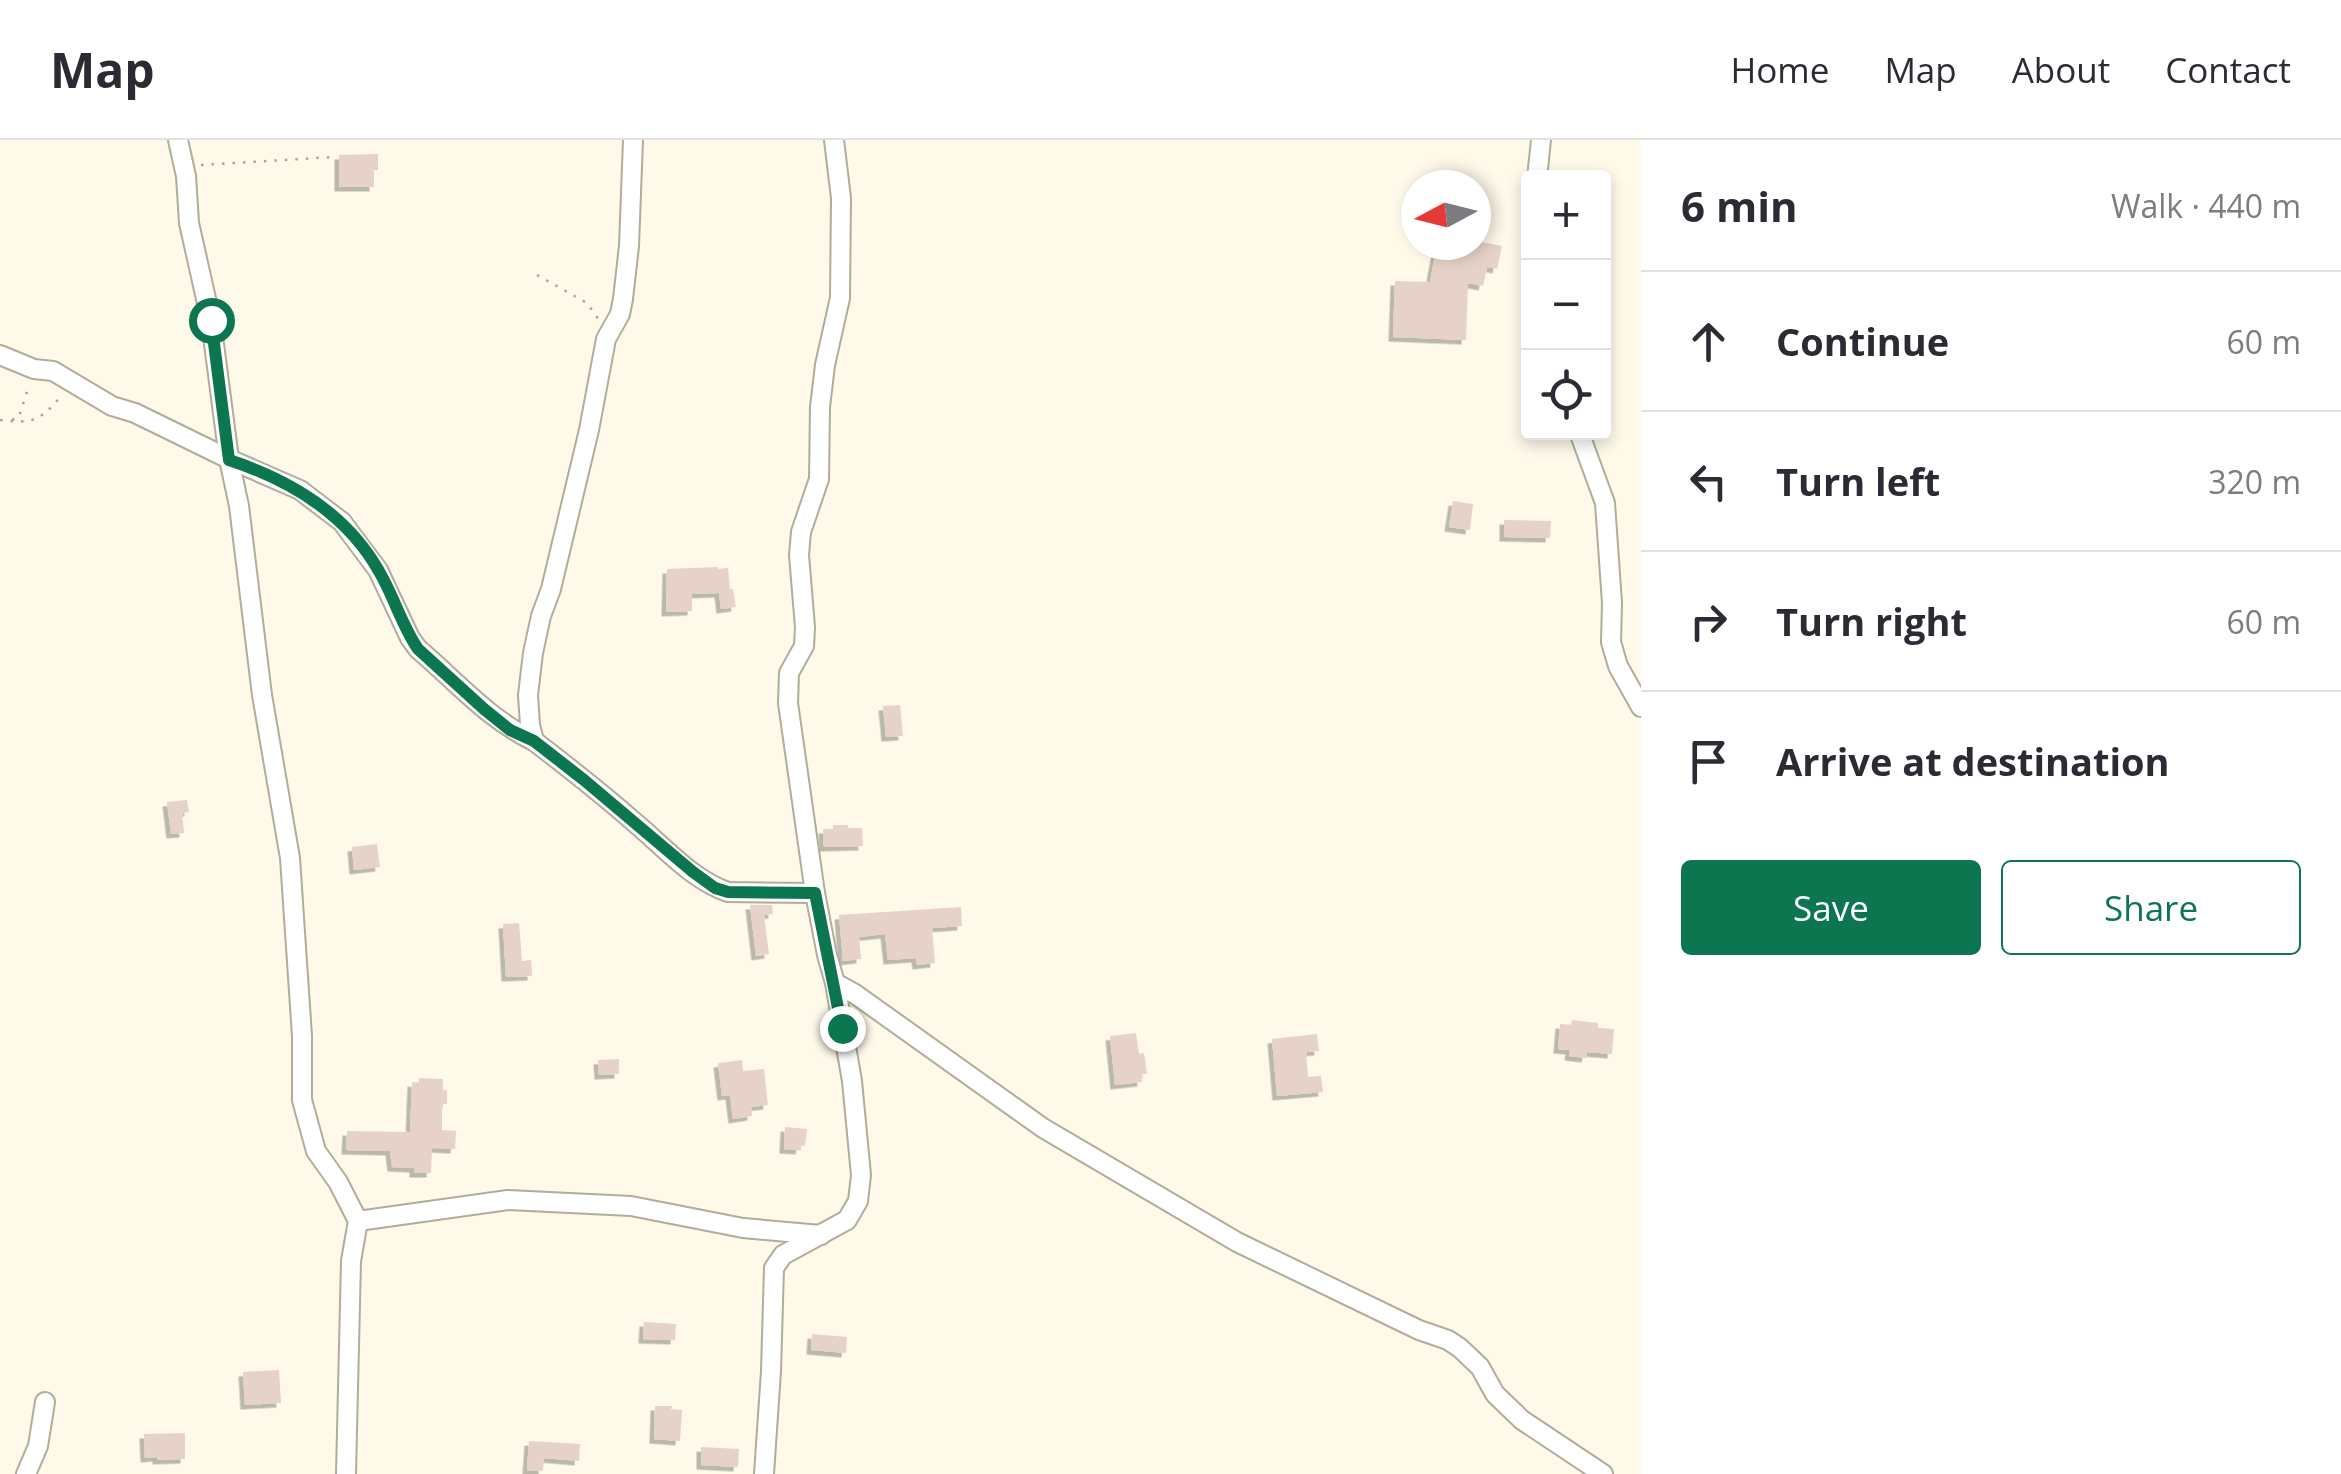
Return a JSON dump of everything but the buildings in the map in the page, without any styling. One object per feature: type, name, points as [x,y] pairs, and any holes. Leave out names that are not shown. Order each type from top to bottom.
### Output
[{"type":"street","points":[[178,140],[189,224],[211,320],[262,695],[290,858],[302,1036],[302,1100],[316,1151],[358,1221],[351,1261],[346,1474]]},
{"type":"street","points":[[534,741],[528,695],[533,653],[609,333],[620,314],[627,276],[633,140]]},
{"type":"street","points":[[764,1474],[774,1268],[783,1255],[848,1220],[858,1201],[861,1175],[852,1080],[815,893],[788,704],[789,674],[804,646],[799,556],[806,512],[819,479],[821,393],[840,298],[841,198],[834,140]]},
{"type":"street","points":[[1538,170],[1541,140]]},
{"type":"street","points":[[0,355],[34,369],[53,371],[112,406],[135,412],[229,460],[300,490],[342,522],[378,570],[418,649],[510,730],[534,741],[715,888],[728,892],[815,893]]},
{"type":"street","points":[[1583,440],[1605,503],[1611,642],[1618,666],[1641,707]]},
{"type":"street","points":[[835,984],[1043,1128],[1238,1242],[1419,1330],[1448,1340],[1480,1367],[1496,1394],[1522,1420],[1603,1474]]},
{"type":"street","points":[[358,1221],[508,1200],[632,1206],[743,1228],[822,1235]]},
{"type":"street","points":[[26,1474],[38,1446],[44,1402]]},
{"type":"path","points":[[184,168],[333,157]]},
{"type":"path","points":[[537,275],[588,303],[609,333]]},
{"type":"path","points":[[10,421],[20,417],[34,369]]},
{"type":"path","points":[[0,420],[26,423],[40,416],[73,382]]},
{"type":"route","points":[[211,320],[229,460],[300,490],[342,522],[378,570],[418,649],[484,709],[510,730],[534,741],[693,872],[728,892],[815,893],[842,1028]]}]
